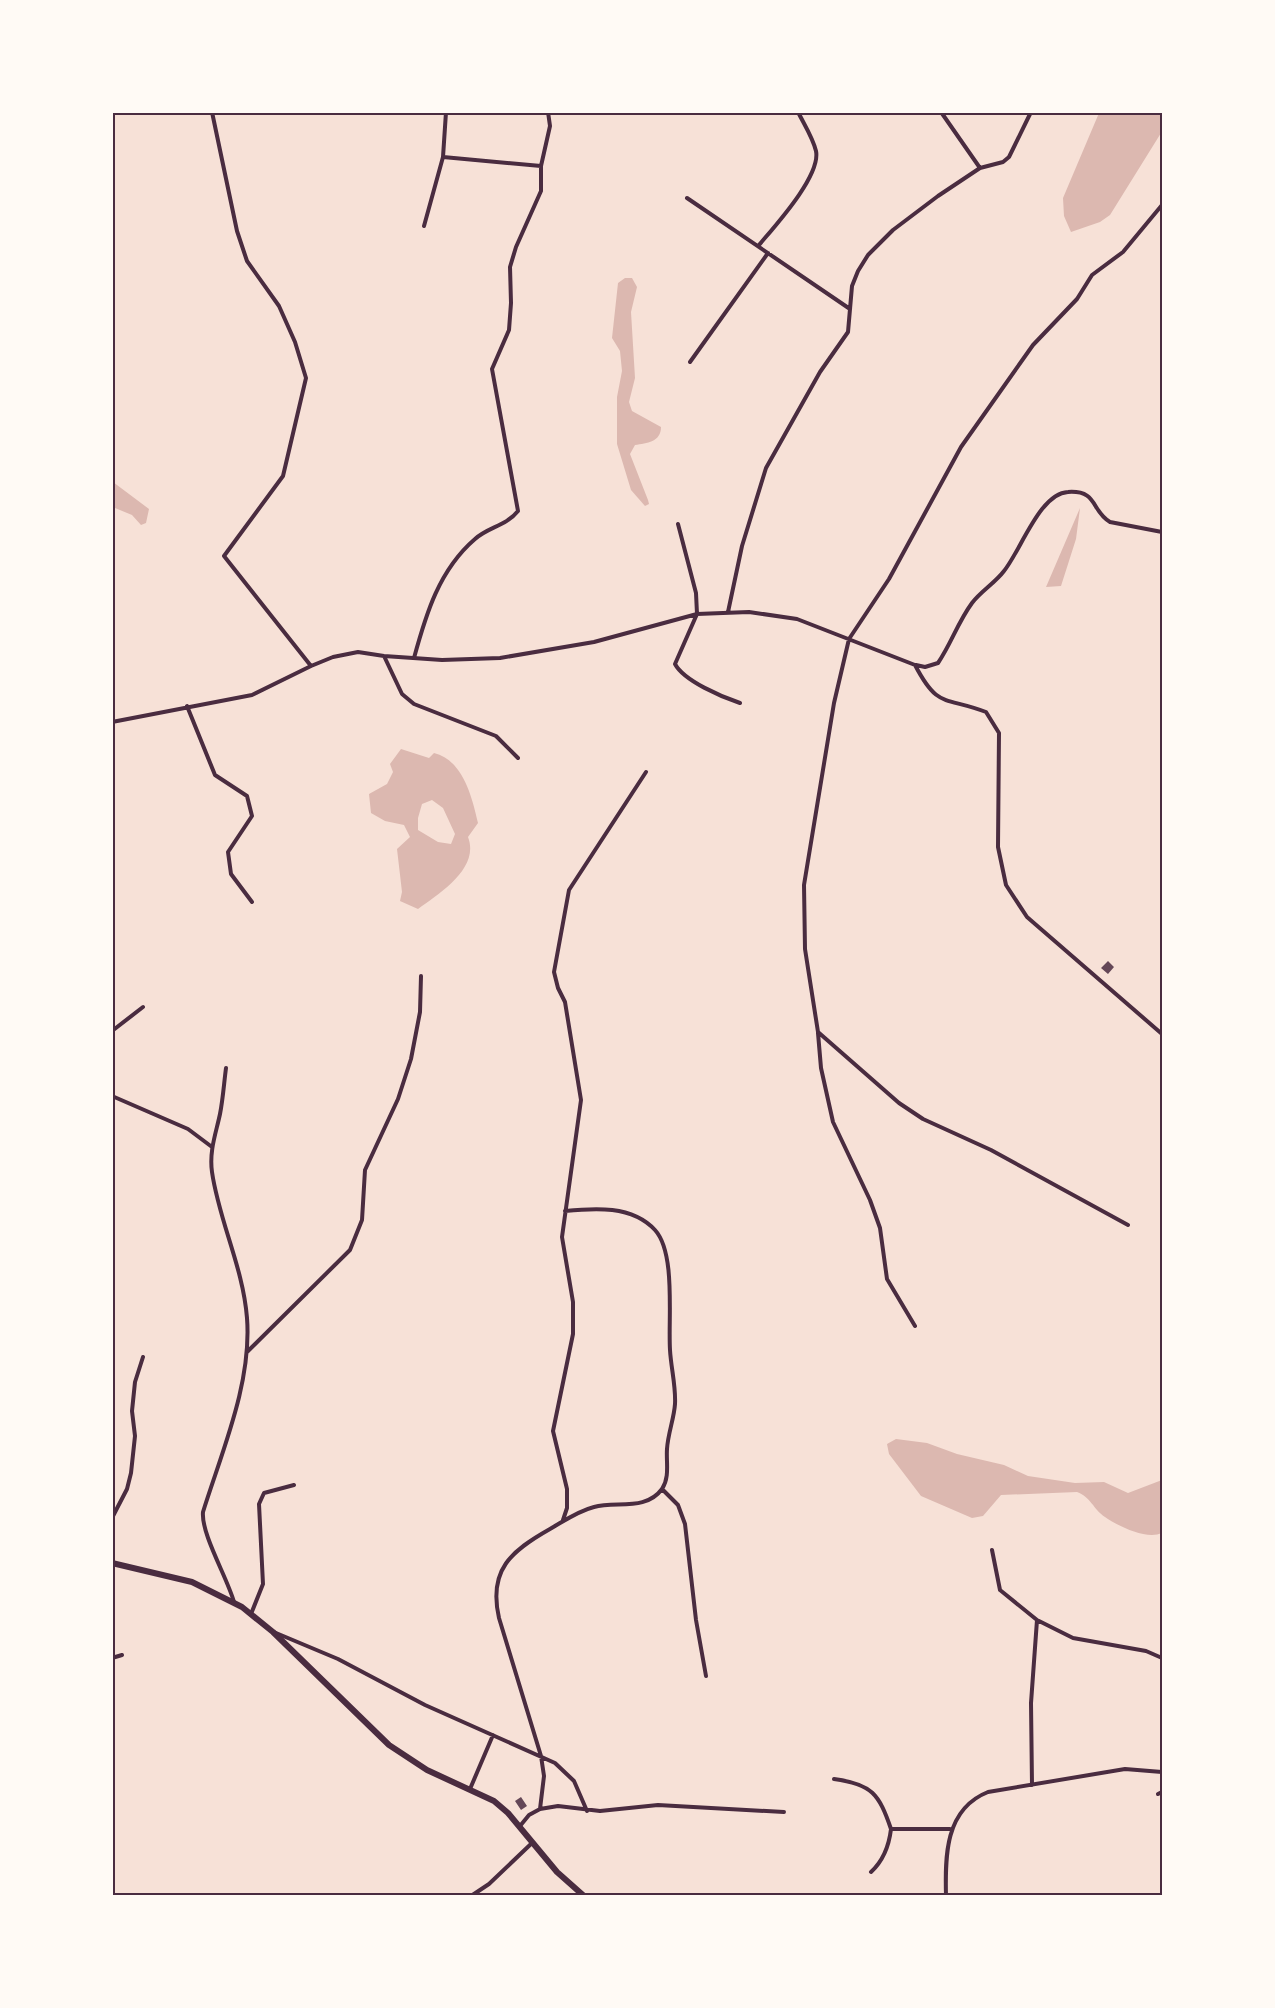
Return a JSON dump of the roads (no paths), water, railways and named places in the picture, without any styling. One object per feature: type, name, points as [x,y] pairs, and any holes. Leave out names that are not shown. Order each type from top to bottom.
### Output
[{"type":"main road","points":[[112,1563],[192,1582],[234,1602],[273,1632],[389,1745],[427,1770],[494,1801],[519,1826],[557,1872],[584,1896]]},
{"type":"street","points":[[212,112],[237,231],[247,261],[279,306],[295,342],[306,378],[283,476],[224,556],[310,666]]},
{"type":"street","points":[[424,226],[443,157],[446,112]]},
{"type":"street","points":[[414,658],[429,605],[446,572],[475,538],[510,520],[518,512],[492,369],[508,330],[512,303],[510,267],[516,247],[541,191],[541,166],[550,126],[548,112]]},
{"type":"street","points":[[759,245],[795,200],[816,159],[816,151],[798,112]]},
{"type":"street","points":[[941,112],[980,168]]},
{"type":"street","points":[[728,612],[742,546],[766,468],[820,372],[848,332],[852,286],[858,271],[868,255],[893,230],[980,168],[1003,162],[1009,157],[1031,112]]},
{"type":"street","points":[[443,157],[541,166]]},
{"type":"street","points":[[687,198],[851,310]]},
{"type":"street","points":[[915,1326],[887,1280],[880,1228],[870,1200],[833,1122],[821,1068],[818,1032],[805,949],[804,885],[834,703],[849,639],[889,579],[961,447],[1033,345],[1077,299],[1092,275],[1123,252],[1162,205]]},
{"type":"street","points":[[690,362],[768,253]]},
{"type":"street","points":[[112,722],[252,695],[310,666],[333,657],[358,652],[414,658],[472,660],[501,658],[594,642],[697,614],[728,612],[797,619],[925,667],[938,663],[973,602],[1005,570],[1046,503],[1058,494],[1067,492],[1086,495],[1110,522],[1162,532]]},
{"type":"street","points":[[678,524],[696,593],[697,614],[675,664],[678,670],[706,688],[740,703]]},
{"type":"street","points":[[384,656],[402,694],[414,705],[496,736],[518,758]]},
{"type":"street","points":[[915,665],[927,688],[937,698],[986,712],[999,733],[998,847],[1006,885],[1027,917],[1162,1034]]},
{"type":"street","points":[[187,706],[215,775],[247,796],[252,816],[228,852],[231,874],[252,902]]},
{"type":"street","points":[[563,1521],[567,1508],[567,1489],[556,1453],[553,1431],[573,1334],[573,1302],[562,1237],[581,1100],[566,1002],[558,988],[554,972],[569,890],[646,772]]},
{"type":"street","points":[[247,1352],[350,1250],[362,1220],[365,1170],[398,1099],[411,1059],[420,1012],[421,976]]},
{"type":"street","points":[[112,1031],[143,1007]]},
{"type":"street","points":[[818,1032],[899,1102],[923,1119],[991,1150],[1128,1226]]},
{"type":"street","points":[[226,1068],[212,1147],[212,1171],[232,1241],[245,1307],[247,1352],[242,1385],[203,1512],[202,1523],[226,1575],[234,1602]]},
{"type":"street","points":[[112,1095],[188,1129],[212,1147]]},
{"type":"street","points":[[540,1809],[543,1776],[541,1756],[499,1618],[496,1588],[504,1566],[515,1551],[563,1521],[597,1506],[643,1502],[662,1489],[668,1472],[668,1439],[675,1407],[670,1349],[668,1279],[661,1239],[648,1224],[615,1210],[598,1208],[565,1212]]},
{"type":"street","points":[[112,1518],[127,1490],[131,1473],[135,1436],[132,1411],[135,1383],[143,1358]]},
{"type":"street","points":[[251,1614],[263,1584],[259,1504],[264,1492],[294,1485]]},
{"type":"street","points":[[662,1489],[678,1505],[685,1524],[696,1620],[706,1676]]},
{"type":"street","points":[[992,1550],[1000,1590],[1037,1620],[1073,1638],[1146,1651],[1162,1658]]},
{"type":"street","points":[[1032,1785],[1030,1703],[1037,1620]]},
{"type":"street","points":[[273,1632],[338,1659],[425,1705],[555,1763],[574,1781],[587,1811]]},
{"type":"street","points":[[112,1658],[122,1655]]},
{"type":"street","points":[[470,1789],[493,1735]]},
{"type":"street","points":[[946,1896],[951,1829],[965,1807],[975,1797],[988,1792],[1125,1769],[1162,1772]]},
{"type":"street","points":[[834,1779],[857,1782],[873,1791],[884,1807],[891,1829],[885,1855],[871,1872]]},
{"type":"street","points":[[519,1826],[529,1815],[540,1809],[558,1806],[587,1811],[610,1811],[658,1804],[784,1812]]},
{"type":"street","points":[[891,1829],[951,1829]]},
{"type":"street","points":[[471,1896],[489,1884],[532,1844]]}]
